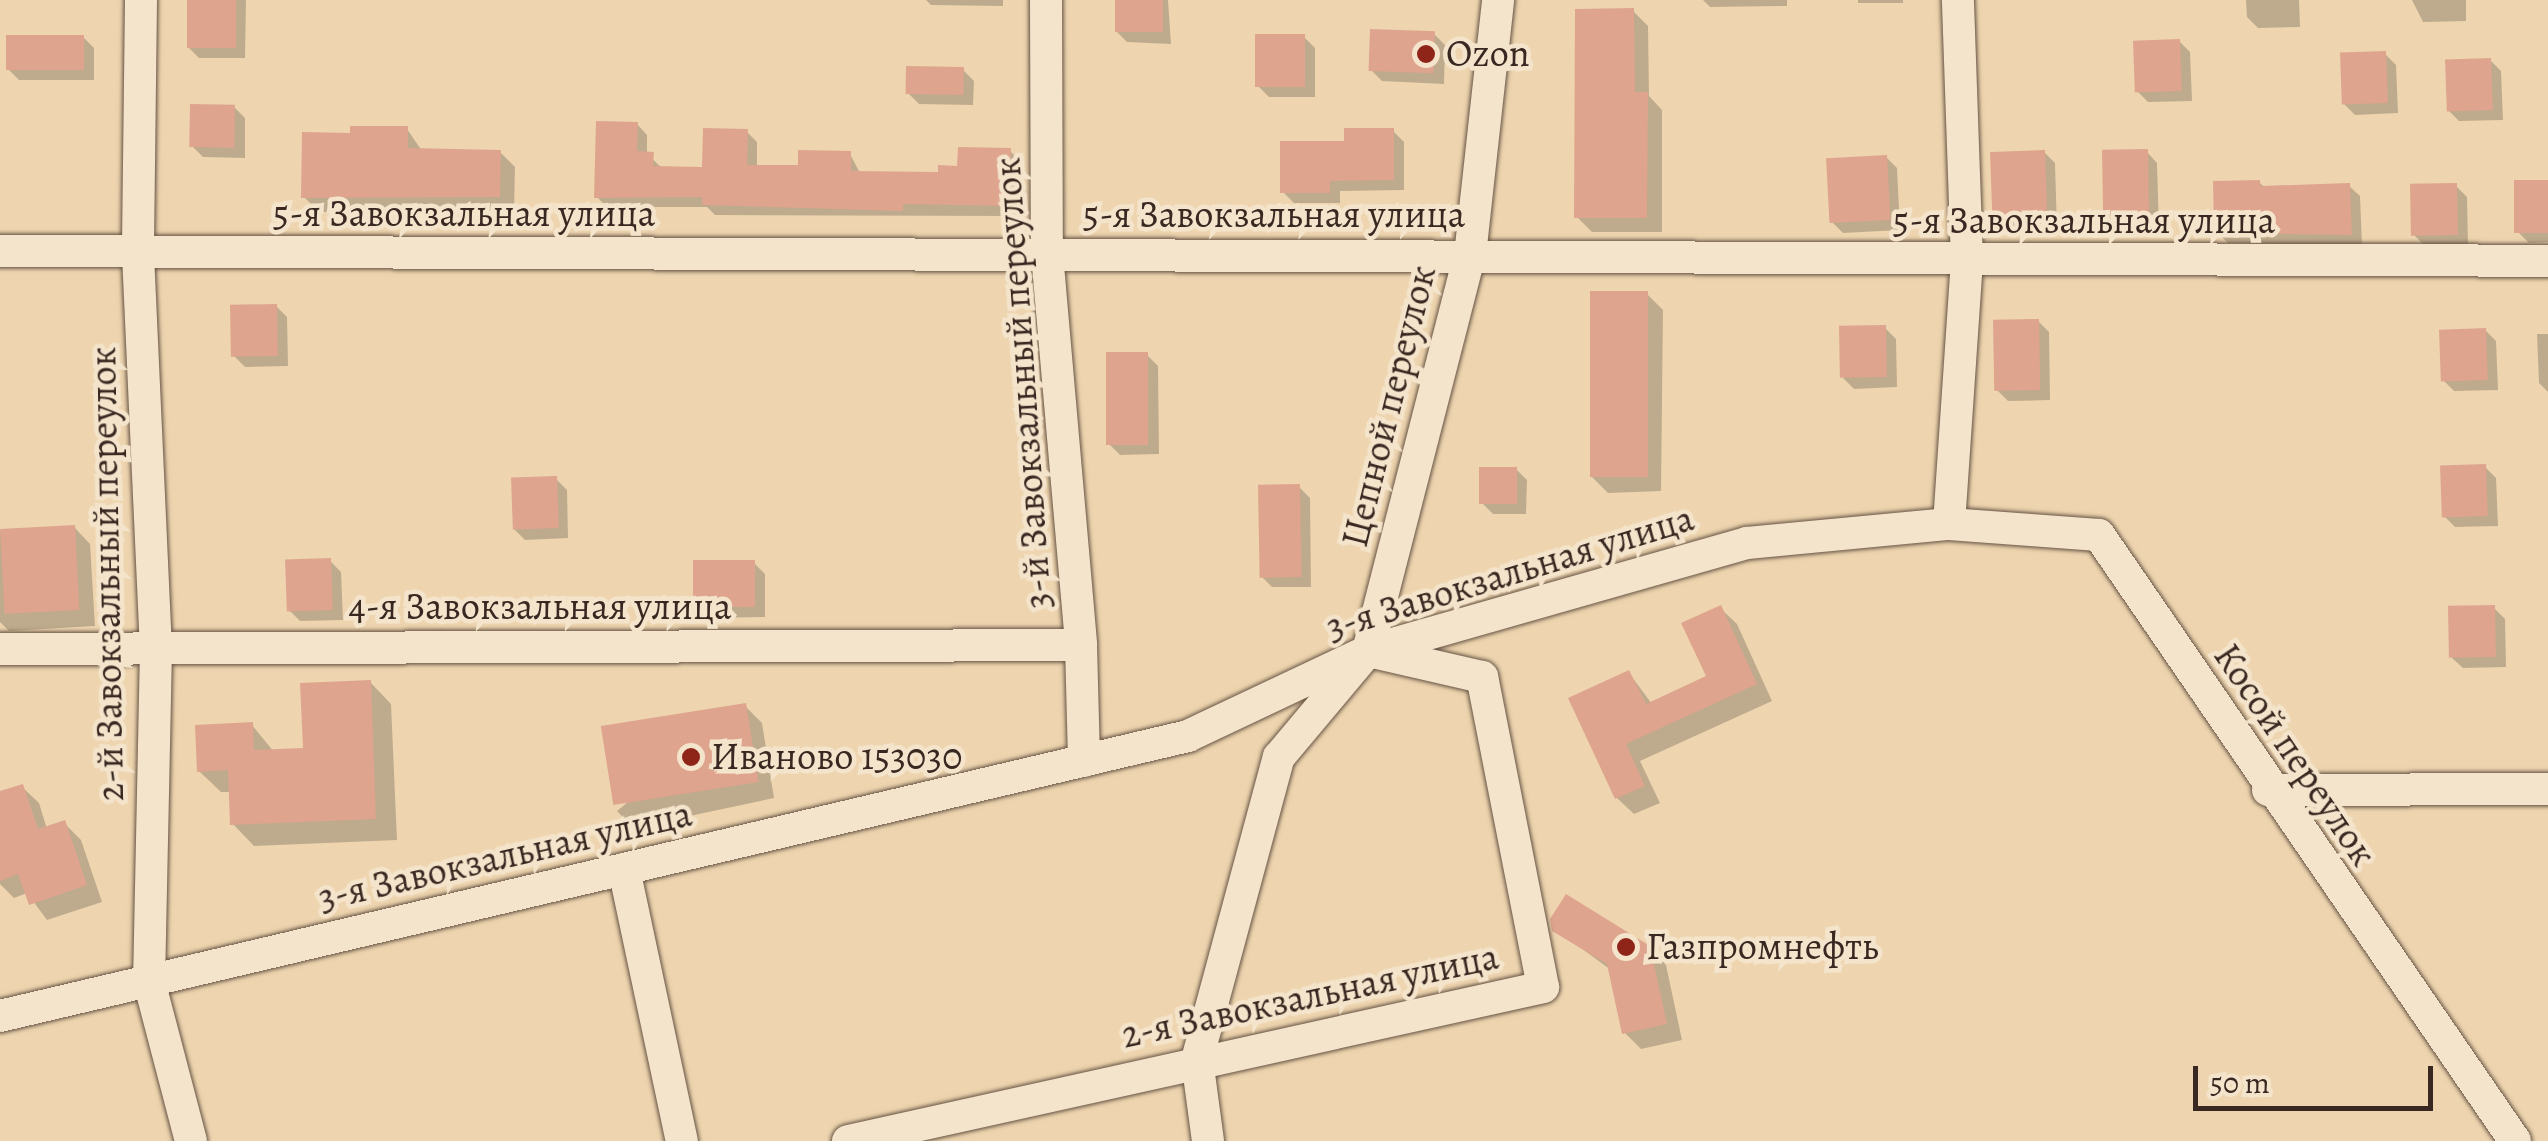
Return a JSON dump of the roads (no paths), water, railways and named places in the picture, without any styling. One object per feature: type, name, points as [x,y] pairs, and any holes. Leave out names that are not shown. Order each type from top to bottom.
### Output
[{"type":"street","name":"2-й Завокзальный переулок","points":[[141,0],[138,254],[156,650],[149,981],[190,1141]]},
{"type":"street","name":"3-й Завокзальный переулок","points":[[1046,0],[1047,254],[1081,644],[1084,761]]},
{"type":"street","name":"Цепной переулок","points":[[1368,651],[1470,254],[1498,0]]},
{"type":"street","points":[[1949,524],[1967,262],[1958,0]]},
{"type":"street","name":"5-я Завокзальная улица","points":[[0,252],[1470,254],[1967,262],[2548,261]]},
{"type":"street","name":"3-я Завокзальная улица","points":[[0,1016],[1188,736],[1368,651],[1746,542],[1949,524]]},
{"type":"street","name":"Косой переулок","points":[[1949,524],[2099,535],[2268,790],[2515,1141]]},
{"type":"street","name":"4-я Завокзальная улица","points":[[0,649],[1081,644]]},
{"type":"street","points":[[1208,1141],[1197,1060],[1279,757],[1368,651]]},
{"type":"street","name":"2-я Завокзальная улица","points":[[848,1141],[1197,1060],[1543,987],[1482,677],[1368,651]]},
{"type":"street","points":[[2268,790],[2548,789]]},
{"type":"street","points":[[624,869],[682,1141]]},
{"type":"place","name":"Ozon","points":[[1426,54]]},
{"type":"place","name":"Иваново 153030","points":[[691,757]]},
{"type":"place","name":"Газпромнефть","points":[[1626,947]]}]
